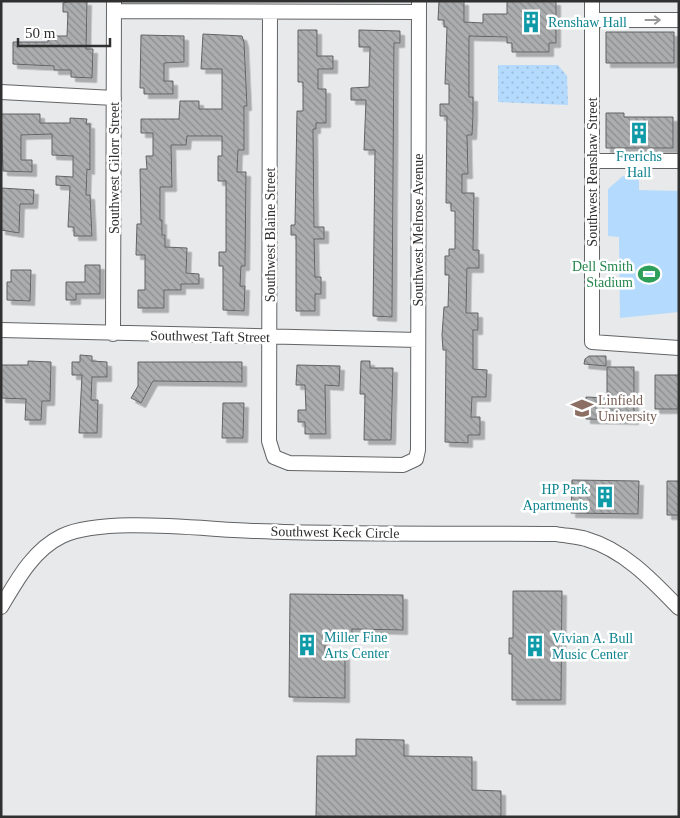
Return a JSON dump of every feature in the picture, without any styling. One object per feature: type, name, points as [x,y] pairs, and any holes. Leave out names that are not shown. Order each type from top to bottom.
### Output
[{"type":"street","name":"Southwest Renshaw Street","points":[[592,1],[592,342],[679,348]]},
{"type":"street","points":[[114,6],[270,12],[419,7]]},
{"type":"street","name":"Southwest Gilorr Street","points":[[113,334],[114,6]]},
{"type":"street","name":"Southwest Melrose Avenue","points":[[416,459],[418,450],[419,7]]},
{"type":"street","name":"Southwest Blaine Street","points":[[270,12],[269,441],[274,457],[289,463],[403,465],[416,459]]},
{"type":"street","points":[[592,20],[679,20]]},
{"type":"street","points":[[1,92],[114,98]]},
{"type":"street","points":[[592,161],[679,161]]},
{"type":"street","name":"Southwest Taft Street","points":[[1,330],[418,340]]},
{"type":"street","name":"Southwest Keck Circle","points":[[1,606],[18,578],[39,552],[62,536],[86,528],[116,526],[259,531],[556,534],[586,539],[610,549],[648,576],[679,608]]},
{"type":"shaded area","points":[[498,65],[558,65],[567,76],[568,105],[498,102]]},
{"type":"shaded area","name":"Dell Smith Stadium","points":[[623,176],[639,177],[639,190],[679,191],[679,312],[620,318],[619,237],[608,236],[608,189]]},
{"type":"building","points":[[87,1],[86,49],[93,49],[92,78],[71,77],[71,70],[54,70],[54,66],[13,64],[13,42],[48,42],[48,36],[67,36],[68,12],[63,12],[63,3]]},
{"type":"building","points":[[439,1],[464,1],[464,22],[483,23],[483,14],[507,14],[507,1],[556,1],[556,43],[549,43],[549,52],[512,52],[512,43],[507,43],[507,37],[469,36],[469,97],[473,97],[473,116],[472,135],[467,135],[468,174],[462,174],[462,193],[474,193],[473,250],[479,250],[479,268],[467,268],[466,313],[478,313],[478,330],[473,330],[473,369],[487,370],[486,397],[472,397],[471,417],[480,417],[480,435],[468,435],[468,443],[445,442],[446,350],[443,350],[442,335],[444,307],[448,307],[449,275],[445,275],[445,256],[449,256],[449,249],[455,249],[455,211],[451,211],[451,203],[446,203],[447,116],[440,116],[440,104],[449,104],[449,84],[445,84],[447,27],[444,27],[444,20],[438,20]]},
{"type":"building","points":[[298,30],[317,30],[317,56],[333,56],[333,69],[318,69],[318,89],[326,89],[326,123],[316,123],[316,129],[313,129],[314,227],[324,227],[324,239],[314,239],[315,277],[321,277],[321,294],[315,294],[315,311],[296,311],[296,235],[291,235],[291,225],[295,225],[297,111],[303,111],[303,82],[298,82]]},
{"type":"building","points":[[359,30],[400,31],[400,43],[394,43],[392,317],[373,316],[375,150],[364,150],[366,100],[351,100],[351,88],[369,87],[370,47],[359,47]]},
{"type":"building","points":[[606,32],[674,32],[674,63],[606,63]]},
{"type":"building","points":[[203,34],[242,36],[244,42],[247,106],[244,106],[244,150],[238,150],[237,172],[246,172],[245,266],[241,266],[240,286],[245,286],[244,311],[223,310],[223,266],[219,266],[219,252],[226,252],[226,181],[218,181],[218,156],[222,156],[222,136],[187,136],[186,145],[171,145],[172,187],[160,187],[160,220],[162,220],[162,235],[165,235],[165,247],[187,248],[186,273],[199,274],[199,284],[181,284],[181,290],[164,290],[164,308],[138,308],[138,290],[145,290],[145,255],[136,255],[137,224],[141,224],[140,169],[147,169],[146,156],[153,156],[153,133],[141,133],[141,119],[179,119],[180,101],[199,101],[199,109],[222,109],[222,69],[201,69]]},
{"type":"building","points":[[141,35],[184,36],[184,62],[164,63],[164,81],[173,81],[173,94],[144,94],[144,88],[140,88]]},
{"type":"building","name":"Frerichs Hall","points":[[606,113],[624,113],[624,117],[673,117],[673,148],[606,148]]},
{"type":"building","points":[[1,114],[40,114],[40,123],[70,123],[70,118],[87,119],[86,124],[90,124],[90,170],[87,169],[86,195],[90,195],[92,236],[74,236],[74,227],[68,227],[70,186],[56,185],[56,176],[73,177],[73,156],[52,155],[52,134],[21,135],[21,160],[32,160],[32,172],[3,171]]},
{"type":"building","points":[[1,188],[34,190],[33,204],[20,204],[19,233],[1,230]]},
{"type":"building","points":[[85,265],[100,265],[100,294],[76,294],[76,300],[66,300],[66,282],[85,282]]},
{"type":"building","points":[[11,270],[31,270],[30,301],[7,300],[7,282],[11,282]]},
{"type":"building","points":[[80,355],[92,356],[92,361],[107,362],[107,377],[92,377],[91,400],[98,400],[97,433],[79,433],[82,375],[72,375],[72,362],[80,362]]},
{"type":"building","points":[[589,356],[606,356],[606,366],[584,364],[585,359]]},
{"type":"building","points":[[28,361],[51,362],[50,401],[42,401],[41,420],[25,420],[26,399],[1,398],[1,365],[28,365]]},
{"type":"building","points":[[361,361],[370,361],[370,368],[393,368],[391,440],[364,440],[365,394],[360,394]]},
{"type":"building","points":[[138,362],[242,362],[242,382],[153,381],[141,403],[131,398],[138,386]]},
{"type":"building","points":[[297,365],[340,366],[339,386],[325,385],[326,434],[305,434],[305,422],[298,422],[298,410],[306,410],[305,385],[296,385]]},
{"type":"building","points":[[607,367],[634,367],[634,420],[586,419],[586,397],[607,398]]},
{"type":"building","points":[[655,375],[679,375],[679,409],[655,409]]},
{"type":"building","points":[[223,403],[244,403],[243,438],[222,438]]},
{"type":"building","name":"HP Park Apartments","points":[[572,480],[639,481],[638,514],[571,513]]},
{"type":"building","points":[[667,481],[679,481],[679,515],[667,515]]},
{"type":"building","name":"Vivian A. Bull Music Center","points":[[513,591],[562,591],[561,700],[512,700],[512,654],[509,654],[509,638],[513,638]]},
{"type":"building","name":"Miller Fine Arts Center","points":[[290,594],[403,595],[403,630],[352,629],[352,635],[325,635],[325,654],[345,655],[345,698],[289,697]]},
{"type":"building","points":[[356,739],[404,740],[404,756],[472,757],[472,790],[501,791],[501,817],[316,817],[317,756],[356,756]]},
{"type":"place","name":"Renshaw Hall","points":[[531,22]]},
{"type":"place","name":"Frerichs Hall","points":[[639,133]]},
{"type":"place","name":"Dell Smith Stadium","points":[[649,274]]},
{"type":"place","name":"Linfield University","points":[[582,408]]},
{"type":"place","name":"HP Park Apartments","points":[[605,497]]},
{"type":"place","name":"Miller Fine Arts Center","points":[[307,645]]},
{"type":"place","name":"Vivian A. Bull Music Center","points":[[535,646]]}]
